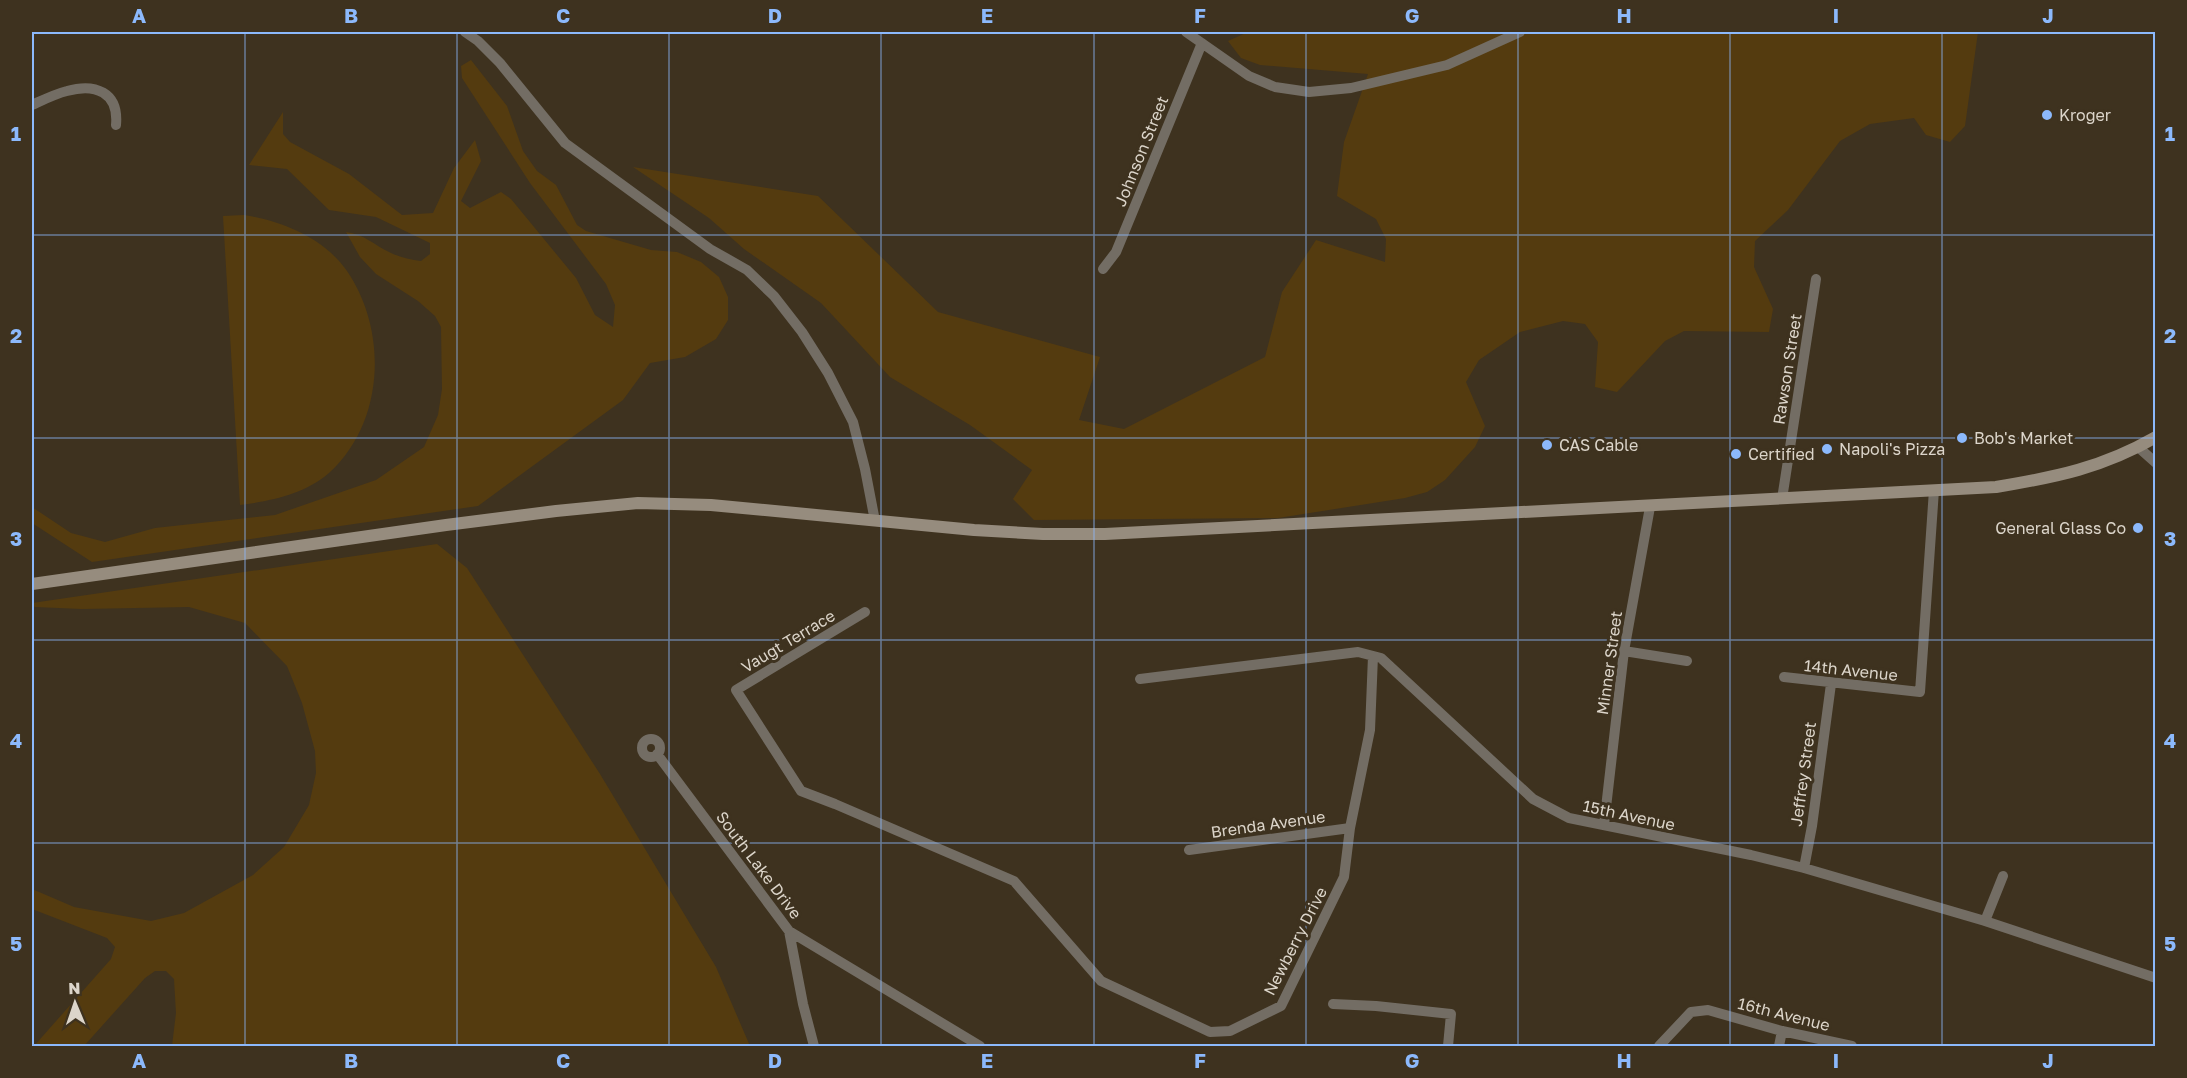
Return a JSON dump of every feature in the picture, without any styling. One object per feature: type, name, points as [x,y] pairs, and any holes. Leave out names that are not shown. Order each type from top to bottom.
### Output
[{"type":"main road","points":[[32,584],[446,525],[638,503],[711,505],[1031,534],[1105,534],[1996,487],[2065,475],[2093,466],[2156,437]]},
{"type":"street","points":[[465,32],[478,40],[501,63],[566,143],[710,249],[747,270],[774,296],[828,372],[853,422],[875,521]]},
{"type":"street","points":[[1186,32],[1249,76],[1275,87],[1309,92],[1351,88],[1447,65],[1520,32]]},
{"type":"street","name":"Johnson Street","points":[[1103,269],[1116,252],[1202,43]]},
{"type":"street","points":[[32,105],[68,90],[97,89],[112,98],[116,125]]},
{"type":"street","name":"Rawson Street","points":[[1782,499],[1816,279]]},
{"type":"street","points":[[2138,447],[2156,463]]},
{"type":"street","name":"14th Avenue","points":[[1784,677],[1831,684],[1920,692],[1934,490]]},
{"type":"street","name":"Minner Street","points":[[1604,825],[1624,651],[1650,507]]},
{"type":"street","name":"Vaugt Terrace","points":[[801,792],[736,690],[865,612]]},
{"type":"street","points":[[1624,651],[1688,661]]},
{"type":"street","points":[[1140,679],[1358,652],[1373,656]]},
{"type":"street","name":"Newberry Drive","points":[[801,792],[835,804],[1014,881],[1101,981],[1210,1032],[1230,1031],[1281,1006],[1344,878],[1350,828],[1370,730],[1373,656]]},
{"type":"street","name":"15th Avenue","points":[[1373,656],[1381,658],[1533,799],[1569,818],[1804,868],[1985,921],[2156,978]]},
{"type":"street","name":"Jeffrey Street","points":[[1804,868],[1812,826],[1831,684]]},
{"type":"street","name":"South Lake Drive","points":[[657,754],[789,932],[980,1047]]},
{"type":"street","name":"Brenda Avenue","points":[[1189,850],[1350,828]]},
{"type":"street","points":[[1985,921],[2003,876]]},
{"type":"street","points":[[789,932],[814,1047]]},
{"type":"street","points":[[1333,1004],[1451,1014],[1448,1047]]},
{"type":"street","name":"16th Avenue","points":[[1659,1047],[1691,1012],[1708,1010],[1852,1047]]},
{"type":"street","points":[[1779,1047],[1782,1030]]},
{"type":"shaded area","points":[[1248,32],[1978,32],[1965,126],[1950,142],[1926,135],[1914,118],[1870,124],[1840,141],[1788,210],[1755,241],[1754,267],[1773,309],[1769,332],[1684,331],[1665,341],[1617,392],[1595,387],[1598,342],[1585,324],[1563,321],[1520,332],[1479,360],[1466,382],[1485,426],[1475,447],[1445,480],[1427,492],[1405,498],[1278,518],[1034,520],[1013,499],[1032,470],[970,425],[890,377],[821,303],[744,249],[709,218],[633,167],[818,196],[938,312],[1100,357],[1079,420],[1124,429],[1265,357],[1282,292],[1316,240],[1385,262],[1386,239],[1376,219],[1337,196],[1344,142],[1368,74],[1260,65],[1241,58],[1228,41]]},
{"type":"shaded area","points":[[471,60],[507,106],[523,151],[537,171],[556,185],[577,225],[586,231],[651,250],[677,252],[701,262],[719,277],[728,297],[728,320],[716,339],[685,357],[650,363],[623,400],[478,506],[92,562],[32,523],[32,507],[71,533],[105,542],[155,528],[275,515],[376,480],[424,447],[438,415],[442,389],[441,327],[435,316],[418,301],[376,274],[360,257],[346,232],[364,237],[397,255],[417,261],[421,261],[430,254],[430,243],[376,217],[329,210],[287,169],[249,165],[283,112],[283,134],[290,142],[349,174],[402,215],[433,213],[454,168],[475,140],[481,161],[461,201],[470,208],[501,192],[511,199],[576,278],[595,315],[613,327],[615,305],[606,284],[530,183],[462,78],[461,66]]},
{"type":"shaded area","points":[[244,215],[273,222],[301,233],[327,249],[338,259],[360,295],[369,321],[374,348],[374,375],[370,402],[361,428],[348,452],[329,473],[298,491],[275,499],[240,505],[223,216]]},
{"type":"shaded area","points":[[437,544],[467,568],[600,774],[716,967],[750,1046],[172,1046],[176,1013],[174,979],[166,971],[155,971],[145,978],[84,1046],[34,1046],[111,959],[115,947],[107,938],[32,909],[32,889],[74,907],[151,921],[184,913],[253,875],[284,847],[309,805],[316,773],[315,751],[302,703],[287,666],[245,623],[189,607],[82,609],[35,607],[32,603]]},
{"type":"place","name":"Kroger","points":[[2047,115]]},
{"type":"place","name":"Bob's Market","points":[[1962,438]]},
{"type":"place","name":"CAS Cable","points":[[1547,445]]},
{"type":"place","name":"Napoli's Pizza","points":[[1827,449]]},
{"type":"place","name":"Certified","points":[[1736,454]]},
{"type":"place","name":"General Glass Co","points":[[2138,528]]}]
